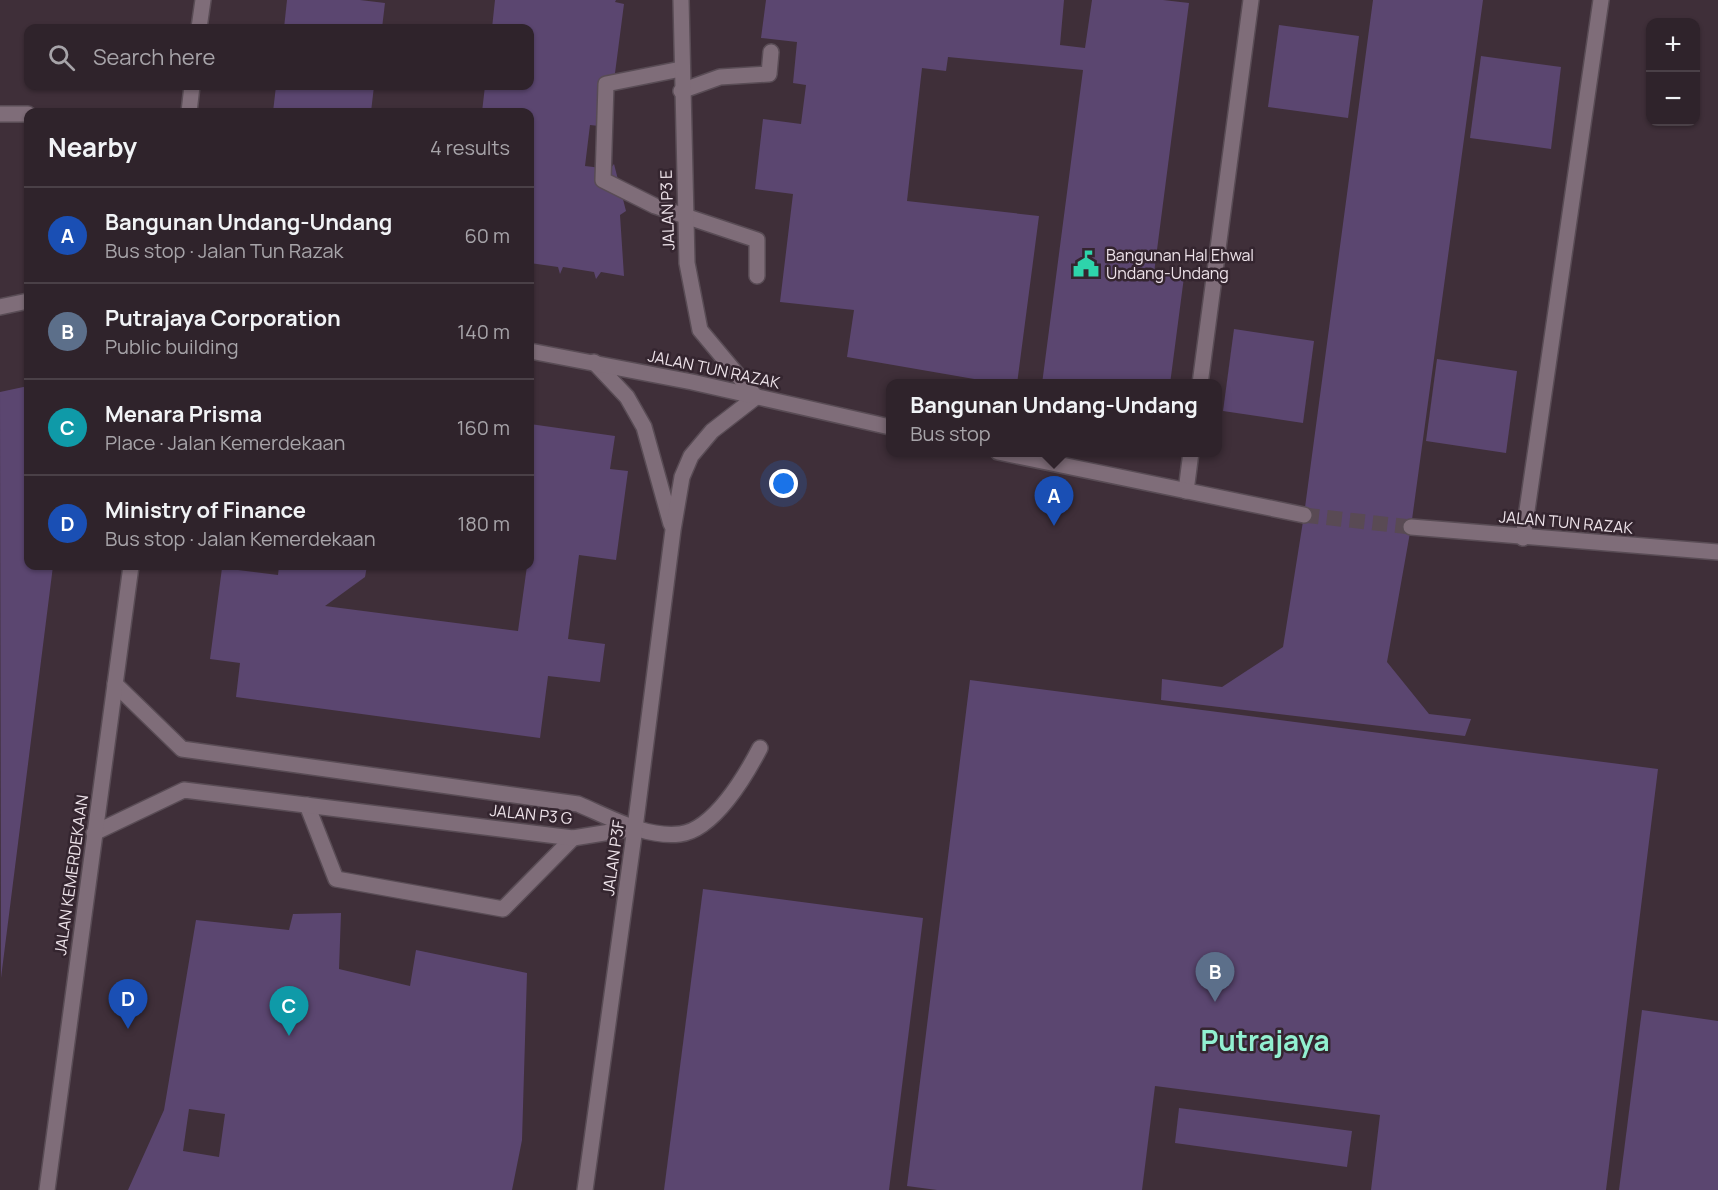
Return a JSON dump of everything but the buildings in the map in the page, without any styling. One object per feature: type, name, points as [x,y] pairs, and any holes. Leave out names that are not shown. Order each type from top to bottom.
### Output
[{"type":"street","points":[[200,24],[203,0]]},
{"type":"street","name":"JALAN P3 E","points":[[681,0],[681,91],[687,263],[700,330],[756,397]]},
{"type":"street","points":[[1201,379],[1251,0]]},
{"type":"street","points":[[1523,538],[1601,0]]},
{"type":"street","points":[[681,91],[720,77],[769,74],[771,52]]},
{"type":"street","points":[[681,69],[606,84],[603,180],[684,218],[757,240],[757,276]]},
{"type":"street","points":[[189,108],[192,90]]},
{"type":"street","points":[[0,114],[24,114]]},
{"type":"street","points":[[0,307],[24,302]]},
{"type":"street","name":"JALAN TUN RAZAK","points":[[534,352],[594,362],[886,426]]},
{"type":"street","name":"JALAN P3F","points":[[594,362],[627,396],[644,427],[673,530]]},
{"type":"street","name":"JALAN P3F","points":[[585,1190],[682,477],[691,456],[712,431],[756,397]]},
{"type":"street","points":[[1018,457],[1304,515]]},
{"type":"street","points":[[1185,491],[1190,457]]},
{"type":"street","name":"JALAN TUN RAZAK","points":[[1411,527],[1523,538],[1718,552]]},
{"type":"street","name":"JALAN KEMERDEKAAN","points":[[47,1190],[130,570]]},
{"type":"street","name":"JALAN P3 G","points":[[115,684],[182,749],[578,804],[635,828]]},
{"type":"street","points":[[635,828],[677,834],[688,832],[711,817],[745,778],[760,748]]},
{"type":"street","name":"JALAN P3 G","points":[[94,833],[184,789],[573,838],[635,828]]},
{"type":"street","points":[[307,805],[336,879],[503,909],[573,838]]},
{"type":"tunnel","points":[[1304,515],[1411,527]]},
{"type":"place","name":"Bangunan Hal Ehwal Undang-Undang","points":[[1086,264]]},
{"type":"place","name":"Bangunan Undang-Undang","points":[[1054,526]]},
{"type":"place","name":"Putrajaya Corporation","points":[[1215,1002]]},
{"type":"place","name":"Ministry of Finance","points":[[128,1029]]},
{"type":"place","name":"Menara Prisma","points":[[289,1036]]},
{"type":"district","name":"Putrajaya","points":[[1265,1041]]}]
